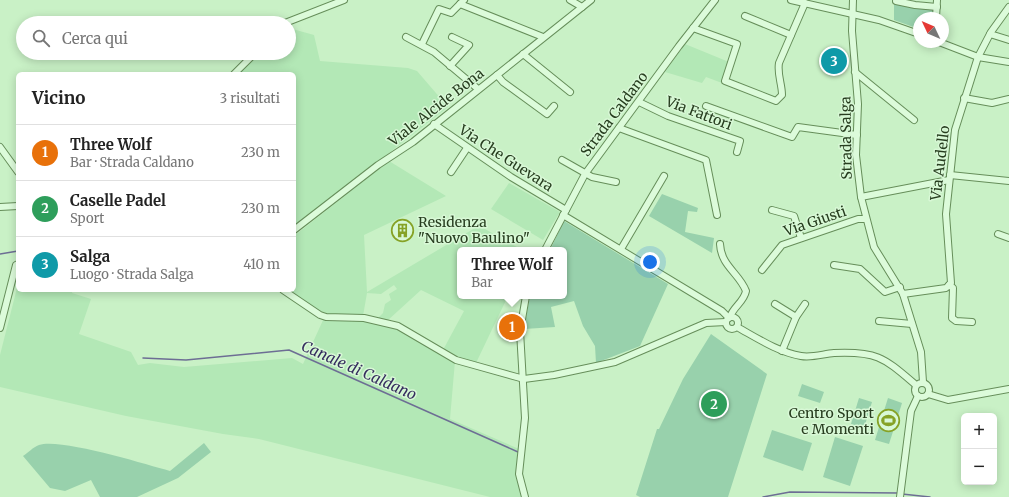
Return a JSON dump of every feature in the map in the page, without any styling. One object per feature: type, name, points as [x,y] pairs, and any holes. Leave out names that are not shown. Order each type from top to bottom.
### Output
[{"type":"street","points":[[296,19],[344,0]]},
{"type":"street","points":[[570,0],[582,7]]},
{"type":"street","name":"Viale Alcide Bona","points":[[296,228],[378,165],[413,142],[591,0]]},
{"type":"street","name":"Strada Caldano","points":[[547,247],[585,174],[693,28],[716,0]]},
{"type":"street","points":[[791,0],[854,14],[913,32]]},
{"type":"street","name":"Strada Salga","points":[[854,0],[852,31],[858,104],[856,155],[860,197],[874,247],[903,294],[921,352],[923,382]]},
{"type":"street","points":[[937,0],[937,12]]},
{"type":"street","points":[[896,1],[915,5],[937,7]]},
{"type":"street","points":[[422,44],[440,9],[451,14],[462,2],[543,37]]},
{"type":"street","points":[[693,28],[737,44],[724,81],[773,101],[779,100],[782,96],[782,85],[778,71],[779,63],[786,42],[792,35],[805,3]]},
{"type":"street","name":"Via Audello","points":[[972,322],[956,321],[952,318],[953,288],[949,285],[951,274],[946,230],[955,130],[978,57],[990,34],[1009,7]]},
{"type":"street","points":[[745,16],[792,35]]},
{"type":"street","points":[[990,34],[1009,40]]},
{"type":"street","points":[[406,37],[422,44],[478,89]]},
{"type":"street","points":[[450,66],[469,45],[452,37]]},
{"type":"street","points":[[949,46],[978,57],[1009,62]]},
{"type":"street","points":[[523,54],[570,92]]},
{"type":"street","points":[[236,72],[248,60]]},
{"type":"street","points":[[855,72],[914,120]]},
{"type":"street","points":[[497,75],[503,82],[547,114],[554,106]]},
{"type":"street","points":[[964,98],[992,103],[1009,100]]},
{"type":"street","name":"Via Fattori","points":[[639,102],[668,116],[740,141],[737,152]]},
{"type":"street","points":[[706,106],[792,137],[798,127],[857,135]]},
{"type":"street","name":"Via Che Guevara","points":[[434,124],[466,148],[564,213],[621,250],[722,311],[728,319]]},
{"type":"street","points":[[619,128],[706,160],[717,214]]},
{"type":"street","points":[[0,147],[16,169]]},
{"type":"street","points":[[451,172],[466,148]]},
{"type":"street","points":[[562,160],[592,177],[616,182]]},
{"type":"street","points":[[621,250],[664,176]]},
{"type":"street","points":[[860,197],[950,177],[1009,180]]},
{"type":"street","points":[[0,207],[16,206]]},
{"type":"street","points":[[772,210],[794,216],[801,238]]},
{"type":"street","name":"Via Giusti","points":[[762,270],[782,245],[858,219],[865,219]]},
{"type":"street","points":[[998,234],[1009,238]]},
{"type":"street","points":[[720,244],[720,254],[746,291],[743,299],[732,311],[728,319],[730,329],[737,327],[782,351],[812,357],[833,353],[867,353],[880,357],[891,364],[916,385]]},
{"type":"street","points":[[0,328],[16,265]]},
{"type":"street","points":[[834,265],[860,269],[885,292],[900,287]]},
{"type":"street","points":[[903,294],[946,288],[949,285]]},
{"type":"street","points":[[286,292],[320,315],[326,317],[364,318],[398,326],[456,360],[524,379],[554,375],[615,362],[706,323],[717,323],[728,319],[737,319],[737,327]]},
{"type":"street","points":[[525,299],[520,331],[524,379],[525,418],[519,474],[525,497]]},
{"type":"street","points":[[775,304],[796,318]]},
{"type":"street","points":[[782,351],[796,318],[805,304]]},
{"type":"street","points":[[879,321],[912,324]]},
{"type":"street","points":[[918,396],[914,391],[916,385],[923,382],[929,388],[928,394]]},
{"type":"street","points":[[918,396],[925,396],[928,394],[948,400],[1009,389]]},
{"type":"street","points":[[900,495],[911,410],[918,396]]},
{"type":"green space","points":[[894,3],[907,7],[908,5],[935,9],[935,12],[913,12],[913,27],[894,20]]},
{"type":"green space","points":[[296,30],[314,35],[320,61],[408,68],[417,71],[448,107],[296,225],[296,72],[239,72],[250,60],[296,60]]},
{"type":"green space","points":[[685,44],[729,62],[722,83],[706,77],[702,83],[665,72]]},
{"type":"green space","points":[[389,161],[446,196],[364,235],[367,292],[475,228],[485,229],[517,247],[457,247],[457,299],[507,299],[476,363],[464,361],[443,350],[464,311],[421,290],[387,321],[377,319],[383,313],[385,304],[391,300],[389,294],[397,289],[394,285],[381,294],[367,293],[363,316],[325,314],[289,292],[296,292],[296,234]]},
{"type":"green space","points":[[509,183],[560,212],[543,240],[491,209]]},
{"type":"green space","points":[[662,194],[698,208],[697,212],[688,211],[685,232],[714,238],[712,253],[649,216]]},
{"type":"green space","points":[[564,221],[668,284],[640,346],[596,363],[595,346],[583,326],[574,301],[551,307],[555,327],[524,329],[529,299],[567,299],[567,247],[551,247]]},
{"type":"green space","points":[[16,292],[72,292],[91,299],[79,334],[131,352],[138,365],[150,363],[184,367],[292,358],[303,364],[324,318],[363,320],[401,329],[455,361],[450,419],[519,449],[522,497],[490,497],[259,439],[223,434],[126,416],[0,387],[0,355]]},
{"type":"green space","points":[[711,334],[767,374],[728,497],[640,497],[636,495],[657,429],[659,429],[683,379]]},
{"type":"green space","points":[[802,384],[824,392],[820,403],[798,396]]},
{"type":"green space","points":[[859,398],[872,402],[864,428],[851,424]]},
{"type":"green space","name":"Centro Sport e Momenti","points":[[888,398],[902,403],[889,444],[875,440]]},
{"type":"green space","points":[[772,430],[812,443],[803,471],[763,457]]},
{"type":"green space","points":[[835,437],[863,446],[850,486],[823,477]]},
{"type":"green space","points":[[204,443],[211,452],[178,478],[137,497],[100,497],[91,480],[65,491],[50,488],[23,456],[39,445],[65,445],[83,448],[170,471]]},
{"type":"waterway","name":"Canale di Caldano","points":[[0,254],[16,251]]},
{"type":"waterway","name":"Canale di Caldano","points":[[143,358],[186,360],[289,350],[518,452]]},
{"type":"waterway","points":[[763,497],[790,492],[898,493]]},
{"type":"waterway","points":[[902,494],[930,497]]},
{"type":"place","name":"Salga","points":[[834,61]]},
{"type":"place","name":"Residenza \"Nuovo Baulino\"","points":[[402,230]]},
{"type":"place","name":"Three Wolf","points":[[512,327]]},
{"type":"place","name":"Caselle Padel","points":[[714,404]]},
{"type":"place","name":"Centro Sport e Momenti","points":[[889,421]]}]
